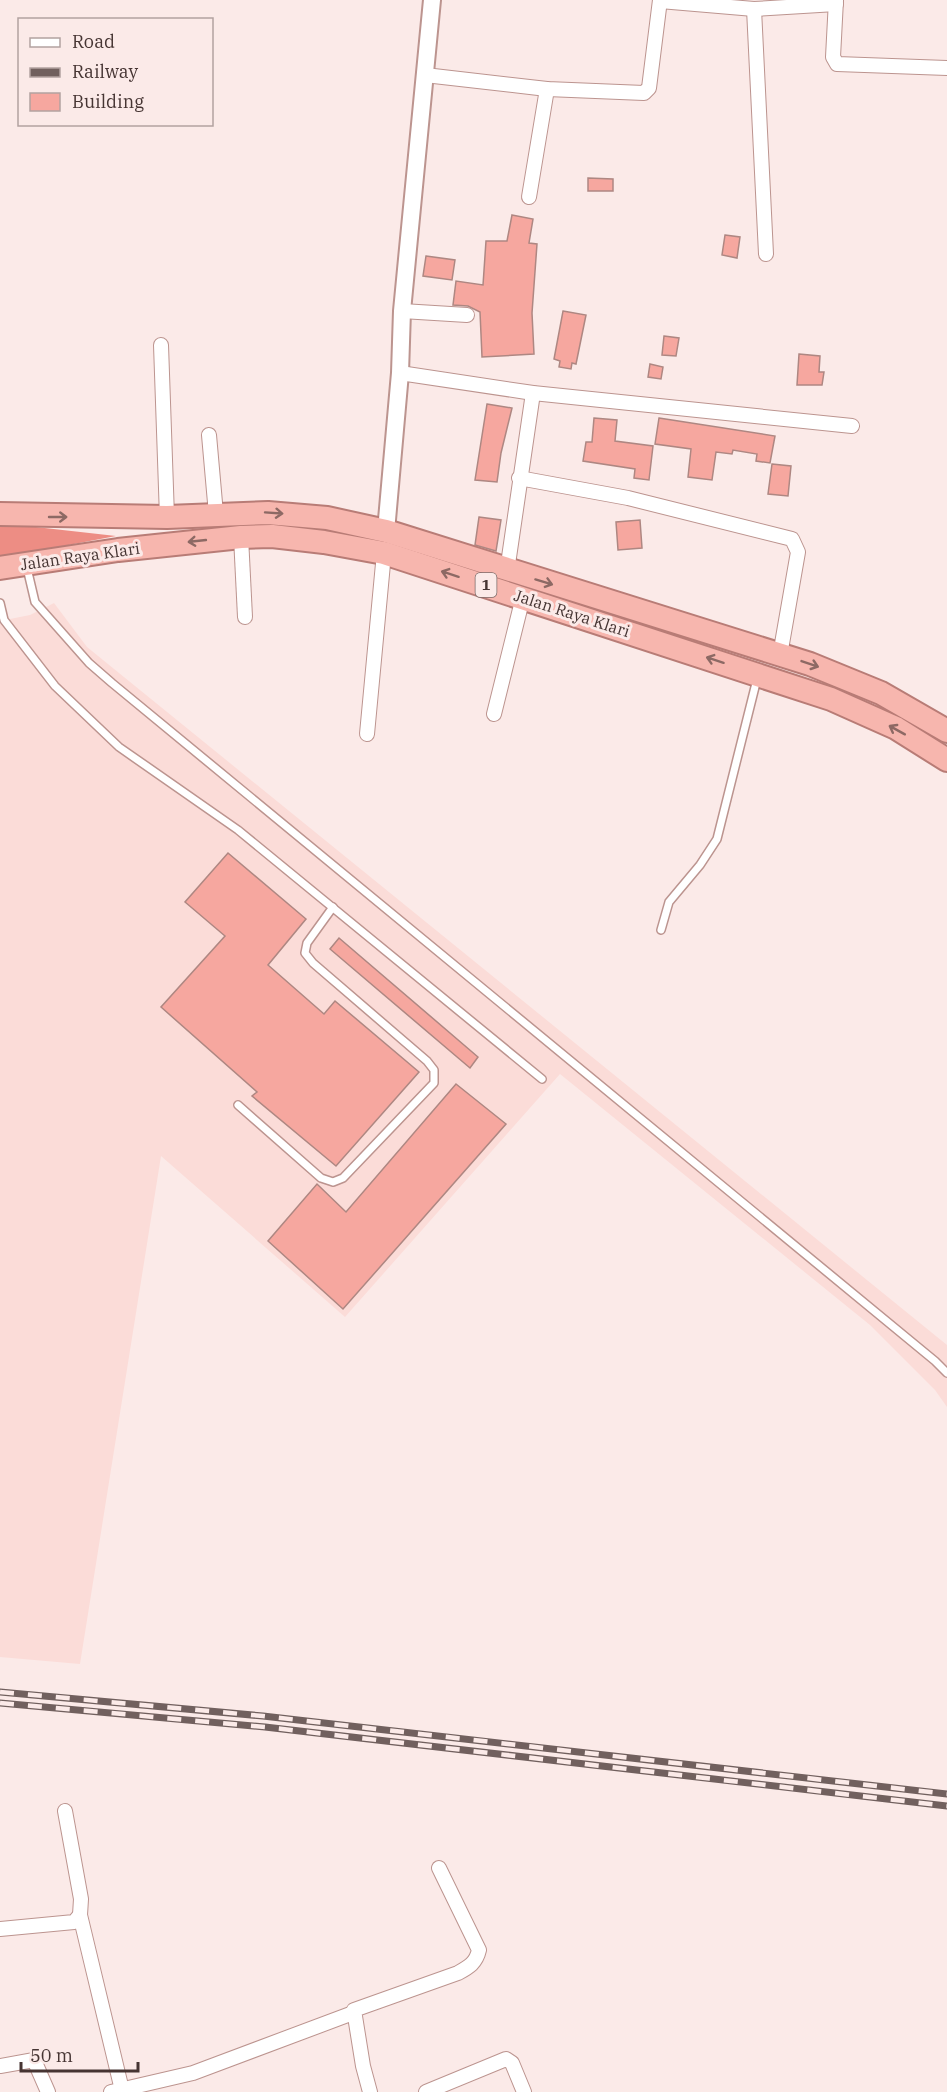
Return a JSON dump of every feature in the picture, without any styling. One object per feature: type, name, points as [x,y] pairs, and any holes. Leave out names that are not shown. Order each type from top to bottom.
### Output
[{"type":"highway","name":"Jalan Raya Klari","points":[[0,514],[166,517],[268,513],[327,519],[523,597],[831,699],[896,728],[947,760]]},
{"type":"highway","name":"Jalan Raya Klari","points":[[0,568],[26,562],[242,537],[272,536],[324,542],[385,542],[507,571],[844,676],[881,693],[947,731]]},
{"type":"street","points":[[367,734],[400,372],[402,311],[432,0]]},
{"type":"street","points":[[424,75],[547,89],[644,93],[649,88],[660,1],[754,9],[836,2],[833,57],[837,63],[947,68]]},
{"type":"street","points":[[754,9],[766,254]]},
{"type":"street","points":[[529,197],[547,89]]},
{"type":"street","points":[[402,311],[467,315]]},
{"type":"street","points":[[161,345],[166,517]]},
{"type":"street","points":[[400,372],[533,393],[852,426]]},
{"type":"street","points":[[507,571],[533,393]]},
{"type":"street","points":[[209,435],[216,514]]},
{"type":"street","points":[[519,478],[628,498],[792,539],[798,552],[780,655]]},
{"type":"street","points":[[242,537],[245,617]]},
{"type":"street","points":[[494,714],[523,597]]},
{"type":"street","points":[[65,1811],[81,1899],[80,1915],[116,2091],[193,2073],[353,2013]]},
{"type":"street","points":[[370,2092],[353,2013],[356,2007],[458,1973],[469,1968],[477,1959],[479,1950],[440,1868]]},
{"type":"street","points":[[0,1929],[74,1922],[80,1915]]},
{"type":"street","points":[[426,2092],[506,2059],[512,2063],[524,2092]]},
{"type":"street","points":[[0,2066],[34,2060],[48,2092]]},
{"type":"lane","points":[[26,562],[35,602],[89,663],[111,683],[947,1373]]},
{"type":"lane","points":[[0,603],[4,620],[55,686],[118,747],[238,830],[542,1079]]},
{"type":"lane","points":[[661,930],[669,902],[700,865],[717,839],[758,674]]},
{"type":"lane","points":[[238,1105],[321,1178],[333,1182],[343,1178],[434,1083],[434,1070],[427,1061],[313,963],[305,953],[307,943],[333,908]]},
{"type":"shaded area","points":[[0,523],[116,536],[0,558]]},
{"type":"shaded area","points":[[54,603],[87,647],[947,1345],[947,1407],[935,1390],[870,1325],[560,1074],[345,1317],[161,1156],[80,1664],[0,1657],[0,621],[30,615]]},
{"type":"building","points":[[588,178],[613,179],[613,191],[588,191]]},
{"type":"building","points":[[512,215],[533,219],[529,243],[537,244],[532,313],[534,354],[482,357],[480,312],[468,306],[453,305],[456,281],[483,285],[486,241],[507,241]]},
{"type":"building","points":[[725,235],[740,237],[737,258],[722,255]]},
{"type":"building","points":[[426,256],[455,260],[452,280],[423,276]]},
{"type":"building","points":[[563,311],[586,315],[576,364],[572,363],[571,369],[559,367],[560,361],[554,359]]},
{"type":"building","points":[[664,336],[679,338],[676,356],[662,355]]},
{"type":"building","points":[[799,354],[820,356],[819,372],[824,372],[822,385],[797,385]]},
{"type":"building","points":[[650,364],[663,367],[661,379],[648,377]]},
{"type":"building","points":[[487,404],[512,408],[501,453],[497,482],[475,480]]},
{"type":"building","points":[[594,418],[617,420],[615,441],[653,446],[649,480],[634,478],[635,469],[583,461],[586,442],[592,442]]},
{"type":"building","points":[[659,418],[775,436],[770,463],[756,461],[757,454],[733,450],[732,454],[716,452],[712,480],[688,477],[691,449],[655,444]]},
{"type":"building","points":[[772,464],[791,466],[788,496],[768,494]]},
{"type":"building","points":[[479,517],[501,520],[496,551],[475,545]]},
{"type":"building","points":[[640,520],[642,548],[618,550],[616,522]]},
{"type":"building","points":[[228,853],[306,919],[268,965],[324,1014],[335,1001],[419,1072],[336,1166],[252,1096],[257,1092],[161,1007],[225,936],[185,902]]},
{"type":"building","points":[[339,938],[478,1057],[470,1068],[330,949]]},
{"type":"building","points":[[456,1084],[506,1124],[343,1309],[268,1241],[317,1184],[346,1212]]},
{"type":"railway","points":[[0,1692],[263,1716],[947,1794]]},
{"type":"railway","points":[[0,1703],[265,1727],[947,1806]]}]
